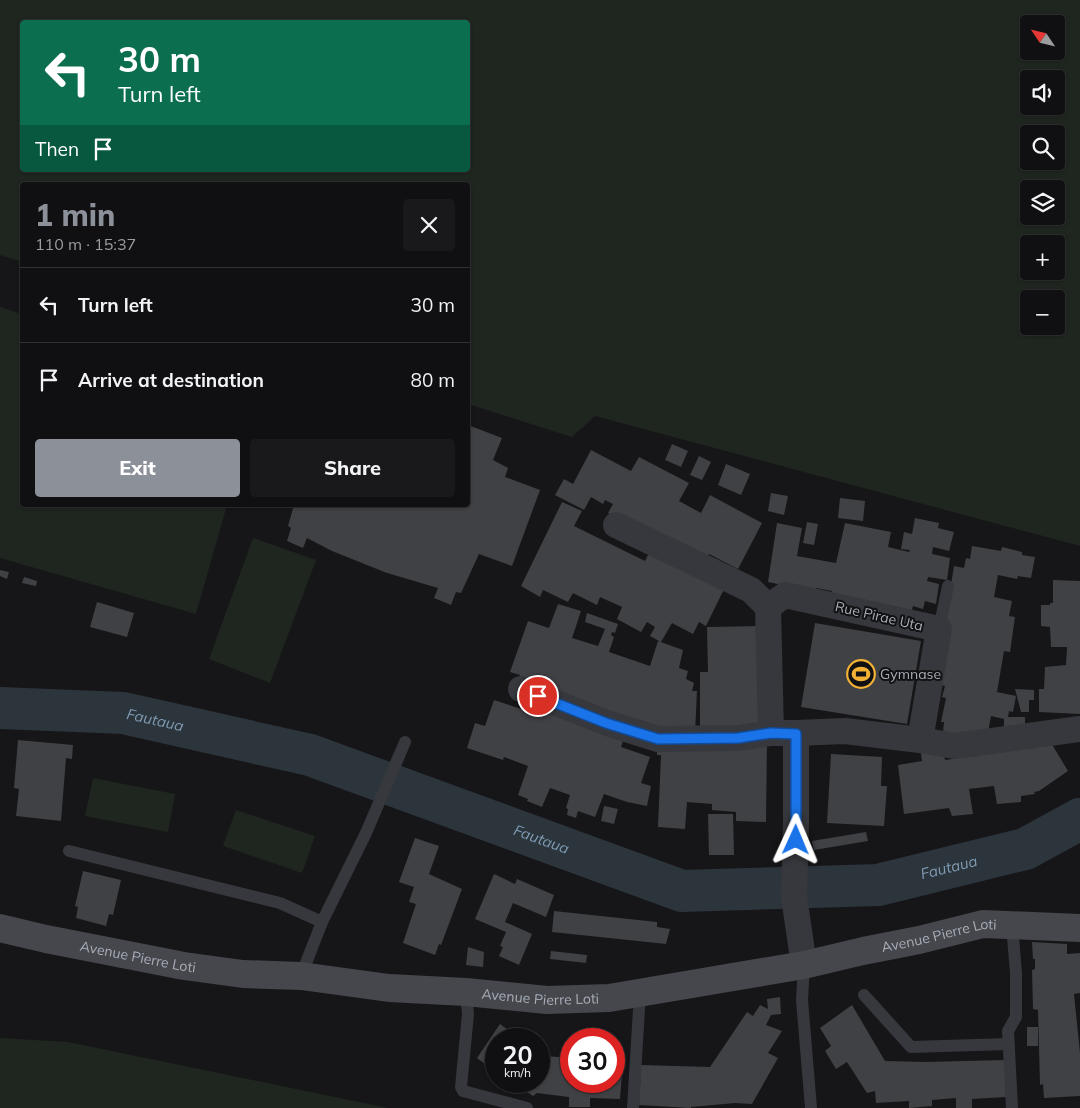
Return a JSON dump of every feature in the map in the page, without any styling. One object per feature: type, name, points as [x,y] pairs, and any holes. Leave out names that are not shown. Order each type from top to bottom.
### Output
[{"type":"main road","name":"Avenue Pierre Loti","points":[[0,928],[184,966],[243,974],[301,976],[390,988],[466,992],[508,998],[547,1000],[609,998],[804,965],[982,924],[1080,927]]},
{"type":"street","points":[[616,525],[751,590],[768,607],[796,821],[794,897],[804,965]]},
{"type":"street","name":"Rue Pirae Uta","points":[[768,607],[785,595],[938,629],[920,740]]},
{"type":"street","points":[[521,689],[606,723],[658,739],[738,738],[783,733],[845,731],[956,746],[1080,729]]},
{"type":"lane","points":[[938,629],[948,586]]},
{"type":"lane","points":[[301,976],[322,922],[366,833],[405,742]]},
{"type":"lane","points":[[69,851],[280,903],[322,922]]},
{"type":"lane","points":[[1012,925],[1016,973],[1016,1017],[1008,1031],[1012,1108]]},
{"type":"lane","points":[[804,965],[802,1000],[811,1108]]},
{"type":"lane","points":[[466,992],[468,1014],[461,1087],[463,1091],[527,1108]]},
{"type":"lane","points":[[633,1108],[640,993]]},
{"type":"lane","points":[[864,995],[911,1047],[1009,1044]]},
{"type":"shaded area","points":[[0,0],[1080,0],[1080,546],[595,416],[572,437],[470,405],[470,182],[20,182],[20,261],[0,255]]},
{"type":"shaded area","points":[[0,307],[20,313],[20,507],[226,507],[196,614],[0,558]]},
{"type":"shaded area","points":[[253,538],[316,560],[270,683],[209,659]]},
{"type":"shaded area","points":[[93,778],[175,794],[168,832],[85,816]]},
{"type":"shaded area","points":[[236,810],[315,836],[302,873],[223,846]]},
{"type":"shaded area","points":[[0,1038],[68,1042],[388,1108],[0,1108]]},
{"type":"building","points":[[470,426],[502,438],[493,460],[508,468],[505,477],[540,490],[512,566],[479,554],[461,593],[456,592],[451,605],[434,598],[438,588],[387,573],[332,551],[307,538],[303,548],[287,541],[291,528],[288,526],[293,507],[470,507]]},
{"type":"building","points":[[672,444],[688,451],[681,467],[665,460]]},
{"type":"building","points":[[591,450],[631,471],[639,457],[689,483],[679,501],[701,513],[710,495],[762,523],[738,569],[709,554],[704,564],[608,513],[613,504],[605,500],[603,504],[591,497],[584,510],[555,495],[564,479],[573,484]]},
{"type":"building","points":[[699,456],[711,462],[702,480],[690,475]]},
{"type":"building","points":[[726,464],[750,474],[741,495],[718,485]]},
{"type":"building","points":[[771,493],[788,496],[784,515],[768,511]]},
{"type":"building","points":[[840,498],[865,501],[863,521],[838,518]]},
{"type":"building","points":[[562,502],[582,511],[574,526],[645,561],[651,549],[725,587],[706,626],[699,622],[693,634],[672,623],[661,642],[650,636],[655,627],[647,622],[641,632],[617,619],[622,607],[600,597],[597,605],[573,593],[568,602],[543,590],[540,597],[521,586]]},
{"type":"building","points":[[915,518],[939,523],[938,528],[954,532],[949,551],[933,547],[932,554],[950,558],[947,580],[928,577],[927,581],[939,584],[936,604],[925,601],[923,609],[913,606],[912,610],[830,604],[832,591],[816,588],[815,590],[778,587],[778,584],[768,582],[777,523],[802,528],[797,556],[836,563],[845,523],[891,532],[888,547],[909,552],[910,550],[901,549],[904,532],[912,534]]},
{"type":"building","points":[[807,522],[818,524],[814,545],[803,543]]},
{"type":"building","points":[[972,546],[1001,551],[1002,547],[1022,552],[1022,555],[1035,557],[1031,578],[1018,576],[1017,579],[998,575],[994,597],[1012,601],[1009,616],[1015,617],[1010,652],[1004,651],[997,692],[1016,696],[1013,712],[1009,711],[1008,717],[1025,717],[1025,732],[1004,728],[1004,719],[991,716],[987,738],[943,732],[944,722],[941,722],[946,698],[942,697],[945,686],[935,683],[954,566],[964,568],[966,558],[970,559]]},
{"type":"building","points":[[0,570],[9,572],[7,579],[0,576]]},
{"type":"building","points":[[24,577],[37,581],[36,586],[22,583]]},
{"type":"building","points":[[1053,580],[1080,581],[1080,714],[1039,712],[1039,689],[1044,689],[1045,667],[1066,665],[1067,647],[1051,647],[1050,627],[1041,626],[1041,605],[1053,603]]},
{"type":"building","points":[[97,602],[134,613],[127,637],[90,627]]},
{"type":"building","points":[[558,604],[581,611],[572,638],[598,646],[605,629],[585,622],[587,613],[618,624],[615,633],[612,632],[611,635],[614,637],[609,652],[650,666],[658,641],[683,650],[679,668],[688,671],[686,679],[694,683],[692,691],[697,691],[695,733],[656,734],[519,679],[520,675],[510,672],[528,621],[549,628]]},
{"type":"building","name":"Gymnase","points":[[815,623],[921,641],[907,724],[801,707]]},
{"type":"building","points":[[764,626],[765,730],[700,733],[700,672],[708,672],[707,627]]},
{"type":"building","points":[[1015,689],[1034,690],[1034,700],[1029,700],[1029,712],[1021,712]]},
{"type":"building","points":[[526,699],[625,735],[621,747],[650,757],[641,783],[651,786],[647,806],[627,802],[604,794],[595,817],[578,811],[576,818],[567,815],[568,809],[566,808],[570,795],[550,788],[542,807],[518,795],[528,766],[504,757],[503,760],[467,748],[475,723],[485,726],[494,700],[521,709]]},
{"type":"building","points":[[18,740],[73,745],[72,759],[66,758],[61,821],[16,816],[19,789],[14,788]]},
{"type":"building","points":[[767,741],[766,822],[736,821],[736,812],[712,810],[712,804],[687,802],[685,829],[658,827],[661,755],[657,755],[657,744]]},
{"type":"building","points":[[1050,741],[1068,771],[1039,791],[1034,792],[1035,794],[1021,796],[1021,802],[997,804],[994,786],[969,789],[973,814],[952,816],[949,808],[904,814],[898,765],[922,761],[920,747],[944,753],[945,760],[989,754]]},
{"type":"building","points":[[831,754],[882,757],[881,786],[887,786],[884,826],[827,823]]},
{"type":"building","points":[[604,806],[618,809],[614,824],[601,821]]},
{"type":"building","points":[[708,814],[733,814],[734,855],[709,855]]},
{"type":"building","points":[[866,832],[868,841],[814,850],[812,841]]},
{"type":"building","points":[[415,838],[439,846],[429,874],[462,889],[441,945],[439,944],[435,955],[403,943],[416,904],[409,902],[414,887],[399,882]]},
{"type":"building","points":[[83,871],[121,880],[113,915],[109,914],[106,926],[76,918],[78,907],[75,906]]},
{"type":"building","points":[[494,874],[515,884],[517,879],[554,895],[546,917],[513,903],[505,922],[532,934],[519,965],[499,956],[503,947],[500,946],[506,932],[475,919]]},
{"type":"building","points":[[554,911],[657,922],[657,927],[670,929],[666,944],[552,932]]},
{"type":"building","points":[[1032,942],[1067,944],[1067,954],[1080,953],[1080,993],[1074,994],[1080,1053],[1080,1096],[1044,1098],[1043,1084],[1040,1085],[1038,1010],[1033,1009],[1032,970],[1035,969],[1035,959],[1033,959]]},
{"type":"building","points":[[468,947],[484,952],[483,967],[466,965]]},
{"type":"building","points":[[551,951],[587,955],[586,963],[550,959]]},
{"type":"building","points":[[780,997],[781,1014],[771,1015],[766,1025],[782,1031],[768,1053],[778,1058],[752,1104],[735,1103],[691,1108],[639,1105],[641,1065],[710,1067],[747,1012],[753,1016],[760,1005],[768,1009],[767,999]]},
{"type":"building","points":[[852,1005],[885,1061],[1005,1060],[1006,1097],[972,1099],[972,1108],[956,1108],[956,1098],[932,1100],[932,1106],[909,1108],[909,1101],[876,1103],[875,1091],[867,1093],[847,1062],[836,1069],[825,1051],[831,1046],[820,1028]]},
{"type":"building","points":[[500,1024],[505,1028],[497,1028]]},
{"type":"building","points":[[1027,1027],[1038,1027],[1038,1046],[1027,1046]]},
{"type":"building","points":[[485,1046],[485,1064],[477,1058]]},
{"type":"building","points":[[550,1056],[560,1057],[560,1093],[620,1093],[620,1099],[590,1098],[590,1107],[569,1107],[569,1097],[537,1093],[550,1093]]},
{"type":"waterway","name":"Fautaua","points":[[0,708],[123,713],[310,755],[682,891],[878,885],[1025,849],[1080,819]]},
{"type":"place","name":"Gymnase","points":[[861,674]]},
{"type":"route","points":[[538,696],[606,723],[658,739],[738,738],[771,733],[796,734],[796,840]]}]
